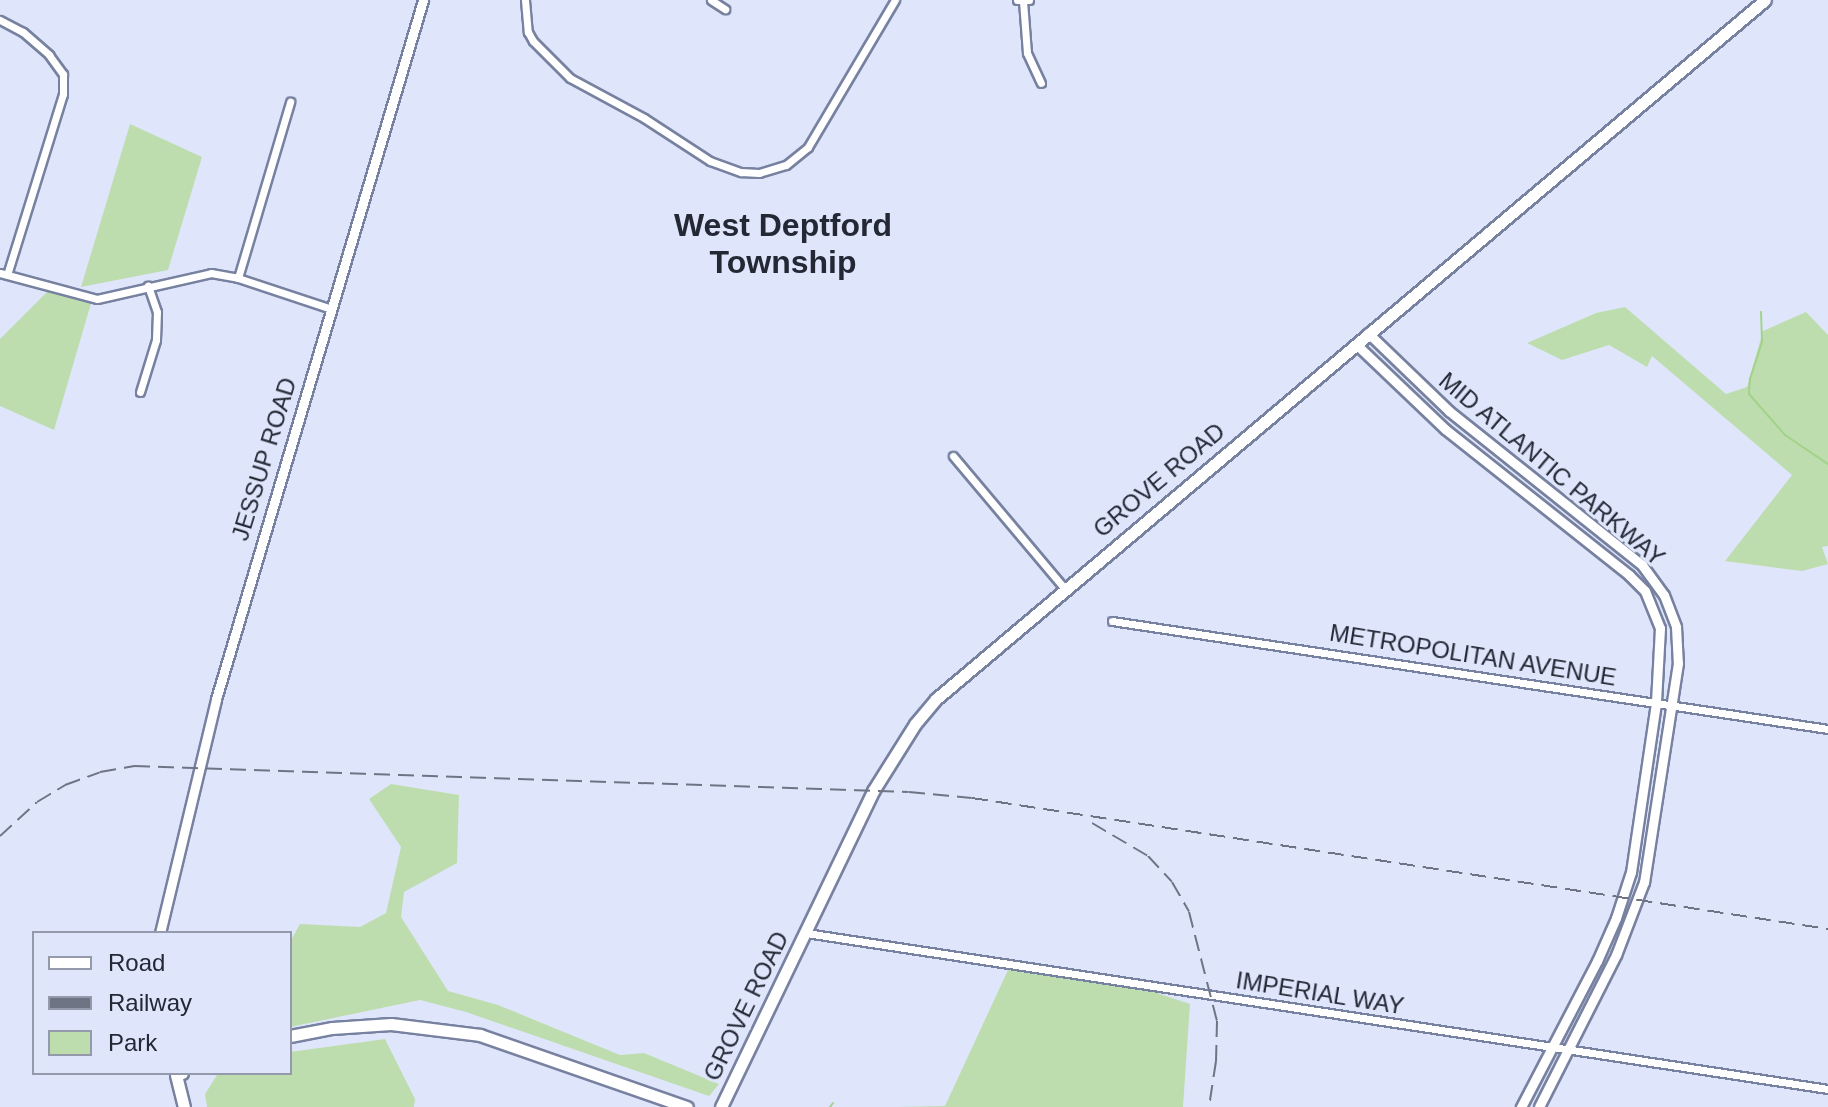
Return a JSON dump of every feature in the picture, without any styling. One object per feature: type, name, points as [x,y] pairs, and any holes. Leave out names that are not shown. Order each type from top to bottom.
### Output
[{"type":"main road","name":"GROVE ROAD","points":[[721,1107],[873,791],[915,724],[947,688],[1765,0]]},
{"type":"main road","points":[[292,1036],[332,1028],[391,1024],[465,1033],[687,1107]]},
{"type":"main road","points":[[178,1075],[184,1107]]},
{"type":"street","name":"JESSUP ROAD","points":[[160,931],[216,699],[423,0]]},
{"type":"street","points":[[525,0],[528,32],[533,41],[570,78],[644,118],[710,161],[741,172],[759,173],[786,165],[808,147],[895,0]]},
{"type":"street","points":[[711,0],[725,9]]},
{"type":"street","points":[[1029,0],[1020,0],[1027,53],[1041,83]]},
{"type":"street","points":[[0,20],[23,32],[49,55],[63,74],[63,94],[3,274],[97,299],[211,273],[238,278],[332,309]]},
{"type":"street","points":[[238,278],[290,102]]},
{"type":"street","points":[[140,392],[156,340],[157,312],[148,286]]},
{"type":"street","name":"MID ATLANTIC PARKWAY","points":[[1368,333],[1449,411],[1626,551],[1657,582],[1672,611],[1679,644],[1644,882],[1626,933],[1539,1107]]},
{"type":"street","name":"MID ATLANTIC PARKWAY","points":[[1356,344],[1456,439],[1645,591],[1662,637],[1656,703],[1631,872],[1597,961],[1549,1048],[1521,1107]]},
{"type":"street","points":[[953,456],[1064,588]]},
{"type":"street","name":"METROPOLITAN AVENUE","points":[[1112,621],[1828,729]]},
{"type":"street","name":"IMPERIAL WAY","points":[[806,933],[1828,1089]]},
{"type":"green space","points":[[130,124],[202,157],[168,270],[81,287]]},
{"type":"green space","points":[[48,291],[92,300],[54,430],[0,406],[0,339]]},
{"type":"green space","points":[[1625,307],[1726,394],[1747,387],[1763,331],[1806,312],[1828,335],[1828,546],[1822,547],[1828,564],[1802,571],[1725,561],[1792,475],[1652,356],[1647,367],[1609,345],[1562,360],[1527,343],[1596,313]]},
{"type":"green space","points":[[391,784],[459,795],[457,863],[404,892],[401,917],[448,991],[498,1005],[620,1055],[644,1053],[719,1084],[709,1096],[466,1012],[420,1000],[292,1027],[292,938],[300,924],[360,927],[386,913],[401,847],[369,799]]},
{"type":"green space","points":[[1008,970],[1154,992],[1190,1004],[1183,1107],[895,1107],[945,1106]]},
{"type":"green space","points":[[385,1039],[415,1099],[414,1107],[207,1107],[205,1094],[217,1075],[292,1075],[292,1052]]},
{"type":"waterway","points":[[1761,312],[1762,342],[1750,378],[1749,394],[1785,435],[1828,464]]},
{"type":"waterway","points":[[830,1107],[833,1103]]},
{"type":"railway","points":[[0,836],[37,802],[65,785],[100,772],[134,766],[909,792],[972,798],[1828,929]]},
{"type":"railway","points":[[1092,823],[1148,856],[1172,882],[1189,912],[1217,1021],[1216,1061],[1209,1107]]},
{"type":"district","name":"West Deptford Township","points":[[783,244]]}]
